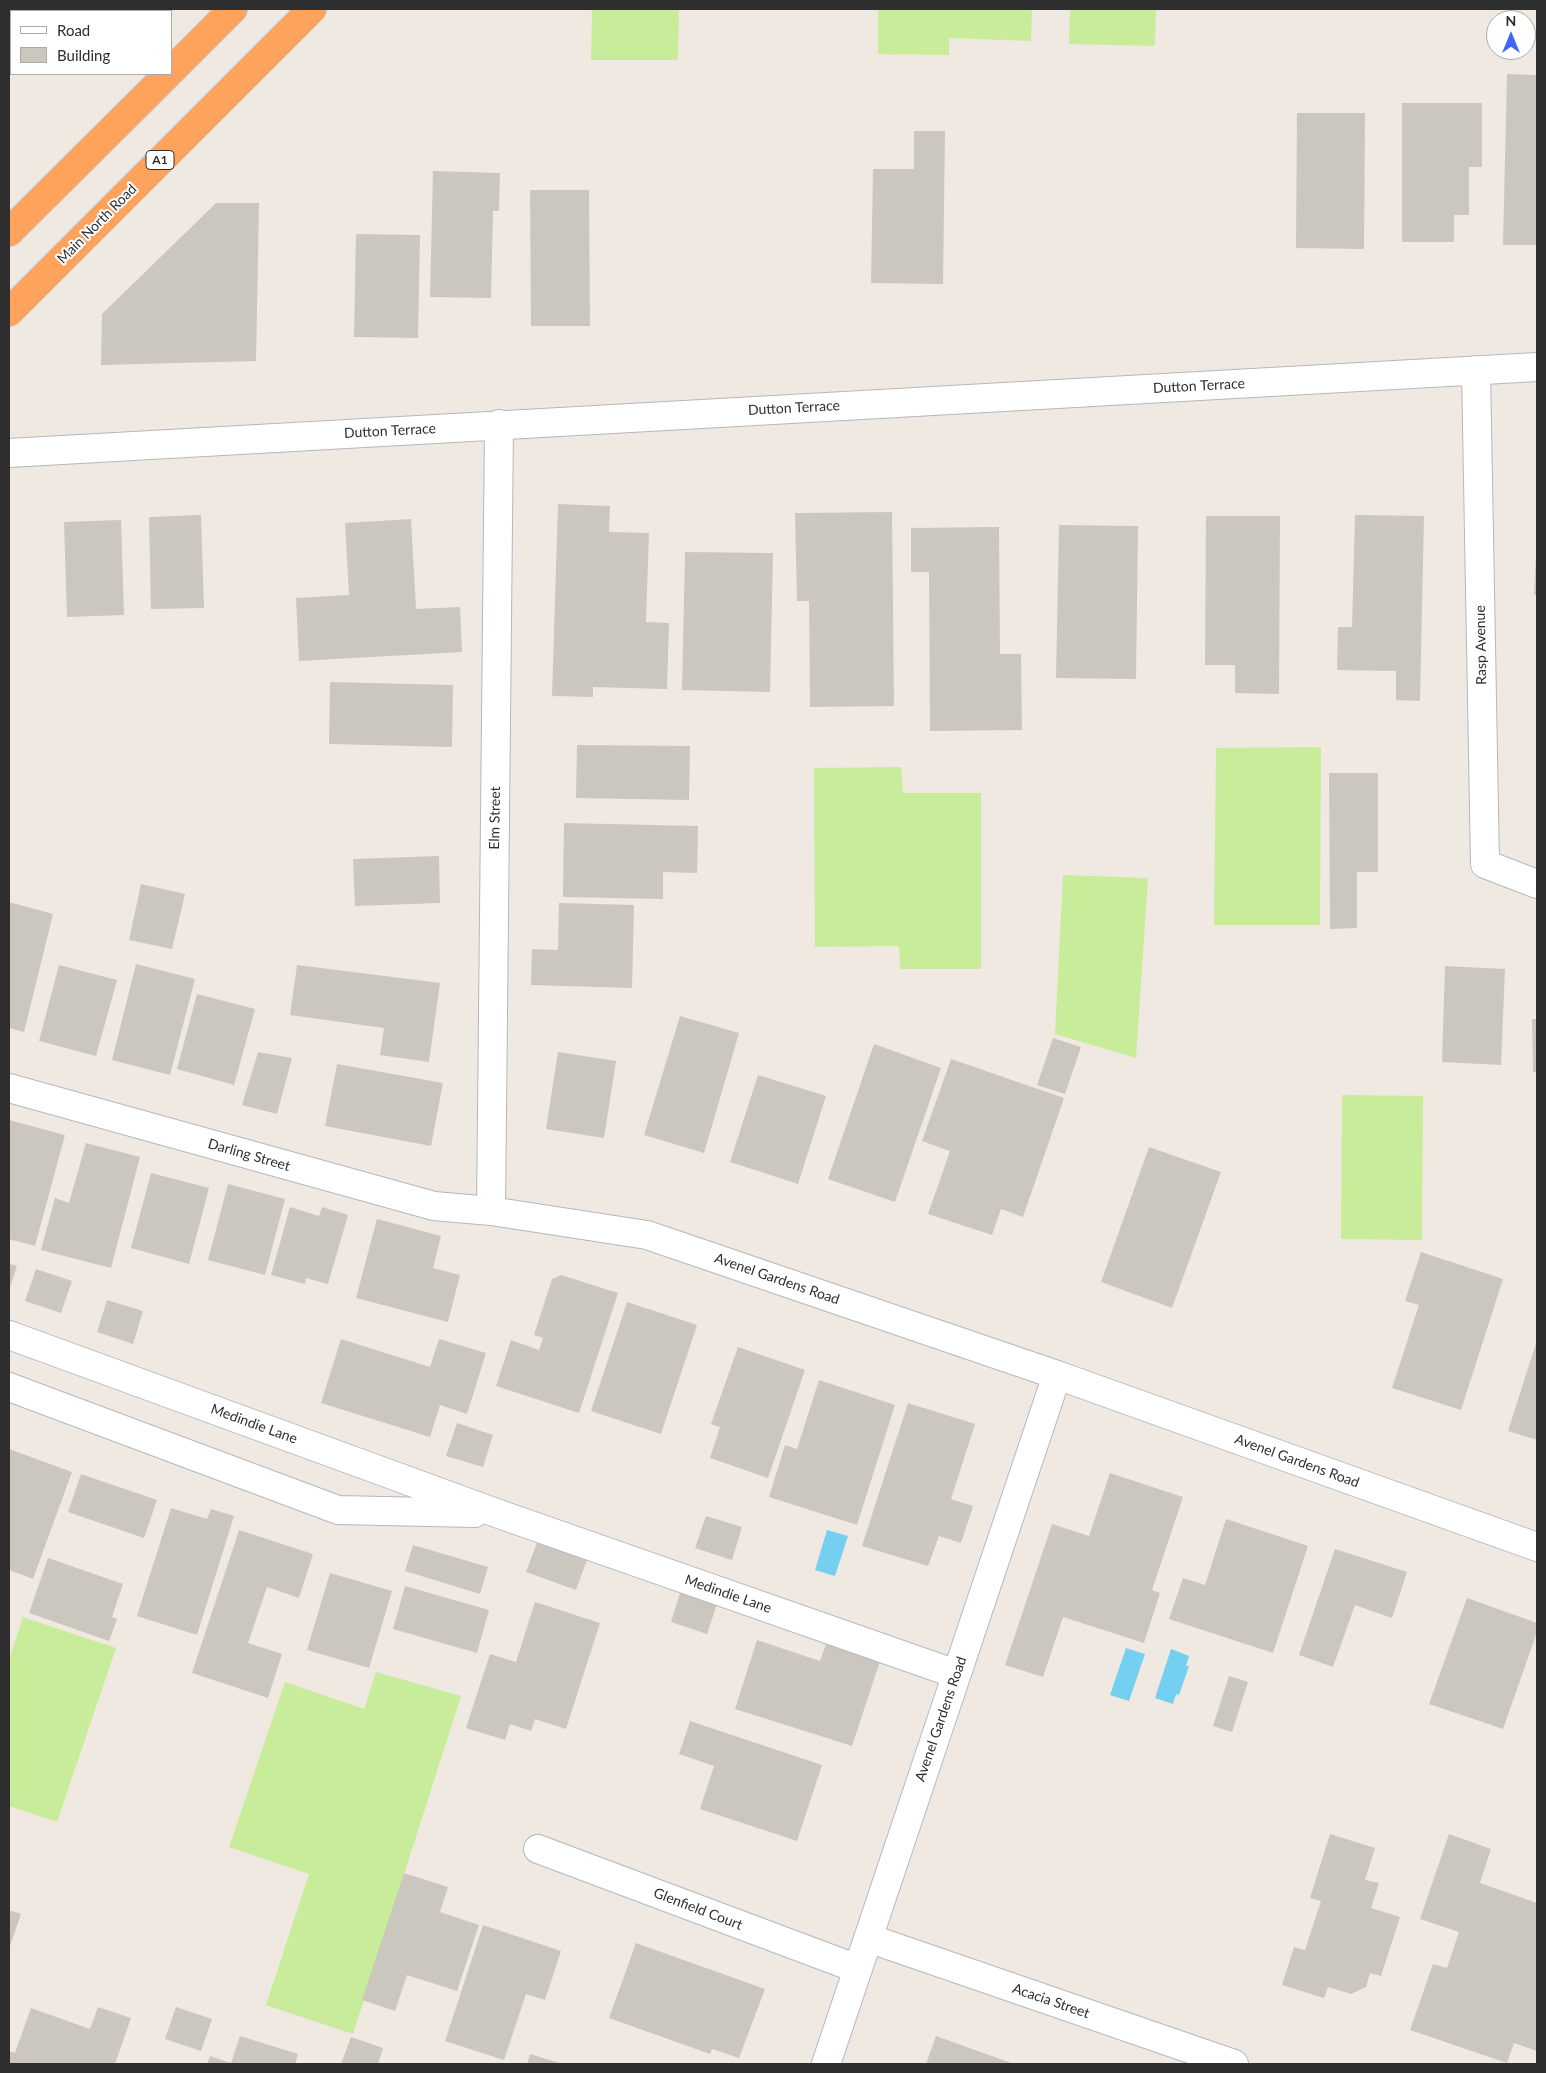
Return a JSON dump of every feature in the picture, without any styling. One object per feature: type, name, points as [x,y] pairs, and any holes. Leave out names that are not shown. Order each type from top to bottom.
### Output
[{"type":"highway","points":[[172,70],[233,9]]},
{"type":"highway","name":"Main North Road","points":[[9,312],[312,9]]},
{"type":"highway","points":[[9,232],[167,75]]},
{"type":"street","name":"Dutton Terrace","points":[[9,453],[1537,367]]},
{"type":"street","name":"Rasp Avenue","points":[[1476,370],[1485,864],[1537,884]]},
{"type":"street","name":"Elm Street","points":[[491,1211],[499,424]]},
{"type":"street","name":"Dutton Terrace","points":[[9,434],[52,450]]},
{"type":"street","name":"Darling Street","points":[[9,1088],[434,1206],[491,1211]]},
{"type":"street","name":"Avenel Gardens Road","points":[[491,1211],[647,1235],[1057,1375],[1537,1547]]},
{"type":"street","name":"Medindie Lane","points":[[9,1335],[499,1514],[956,1674]]},
{"type":"street","name":"Avenel Gardens Road","points":[[826,2064],[1057,1375]]},
{"type":"street","name":"Medindie Lane","points":[[9,1387],[338,1510],[499,1514]]},
{"type":"street","name":"Glenfield Court","points":[[538,1849],[858,1969]]},
{"type":"street","name":"Acacia Street","points":[[868,1938],[1234,2064]]},
{"type":"green space","points":[[592,9],[679,9],[678,60],[591,60]]},
{"type":"green space","points":[[878,9],[1032,9],[1031,41],[949,38],[949,55],[878,54]]},
{"type":"green space","points":[[1070,9],[1156,9],[1155,46],[1069,44]]},
{"type":"green space","points":[[1321,747],[1320,925],[1214,925],[1216,748]]},
{"type":"green space","points":[[901,767],[903,793],[981,793],[981,969],[900,969],[899,946],[815,947],[814,768]]},
{"type":"green space","points":[[1063,875],[1148,878],[1136,1058],[1055,1034]]},
{"type":"green space","points":[[1342,1095],[1423,1096],[1422,1240],[1341,1239]]},
{"type":"green space","points":[[23,1617],[116,1648],[57,1822],[9,1806],[9,1660]]},
{"type":"green space","points":[[376,1672],[461,1696],[353,2034],[266,2005],[309,1874],[229,1847],[285,1682],[364,1709]]},
{"type":"water","points":[[827,1530],[848,1536],[835,1576],[815,1570]]},
{"type":"water","points":[[1126,1648],[1145,1654],[1129,1701],[1110,1695]]},
{"type":"water","points":[[1171,1649],[1189,1656],[1186,1666],[1189,1666],[1179,1695],[1176,1694],[1173,1704],[1155,1698]]},
{"type":"building","points":[[1507,74],[1537,75],[1537,245],[1503,245]]},
{"type":"building","points":[[1402,103],[1482,103],[1482,167],[1469,167],[1469,215],[1454,215],[1454,242],[1402,242]]},
{"type":"building","points":[[1297,113],[1365,113],[1364,249],[1296,248]]},
{"type":"building","points":[[914,131],[945,131],[943,284],[871,283],[873,169],[914,169]]},
{"type":"building","points":[[433,171],[500,173],[499,211],[493,211],[491,298],[430,297]]},
{"type":"building","points":[[530,190],[589,190],[590,326],[531,326]]},
{"type":"building","points":[[216,203],[259,203],[256,361],[101,365],[102,314]]},
{"type":"building","points":[[356,234],[420,235],[418,338],[354,337]]},
{"type":"building","points":[[558,504],[610,506],[609,532],[649,533],[646,622],[669,623],[667,689],[593,687],[593,697],[552,696]]},
{"type":"building","points":[[892,512],[894,706],[810,707],[809,601],[797,601],[795,513]]},
{"type":"building","points":[[201,515],[204,608],[151,609],[149,517]]},
{"type":"building","points":[[1355,515],[1424,516],[1420,701],[1396,700],[1396,671],[1337,670],[1338,627],[1352,627]]},
{"type":"building","points":[[1206,516],[1280,516],[1279,694],[1235,693],[1235,665],[1205,665]]},
{"type":"building","points":[[411,519],[416,609],[460,607],[462,652],[299,661],[296,598],[349,595],[345,523]]},
{"type":"building","points":[[121,520],[124,615],[67,617],[64,522]]},
{"type":"building","points":[[1059,525],[1138,526],[1136,679],[1056,678]]},
{"type":"building","points":[[999,527],[1000,654],[1021,654],[1022,730],[930,731],[929,572],[911,572],[911,528]]},
{"type":"building","points":[[685,552],[773,553],[770,692],[682,690]]},
{"type":"building","points":[[1536,555],[1537,595],[1534,595]]},
{"type":"building","points":[[330,682],[453,685],[452,747],[329,744]]},
{"type":"building","points":[[577,745],[690,746],[689,800],[576,798]]},
{"type":"building","points":[[1329,773],[1378,773],[1378,872],[1357,872],[1357,928],[1330,929]]},
{"type":"building","points":[[564,823],[698,826],[697,873],[663,872],[663,899],[563,897]]},
{"type":"building","points":[[439,856],[440,903],[355,906],[353,859]]},
{"type":"building","points":[[141,884],[185,894],[172,949],[129,940]]},
{"type":"building","points":[[9,902],[53,914],[24,1032],[9,1028]]},
{"type":"building","points":[[559,903],[634,905],[632,988],[531,985],[532,949],[558,950]]},
{"type":"building","points":[[136,964],[195,979],[170,1075],[112,1060]]},
{"type":"building","points":[[59,965],[117,980],[96,1056],[39,1041]]},
{"type":"building","points":[[297,965],[440,983],[429,1062],[380,1055],[384,1028],[290,1015]]},
{"type":"building","points":[[1445,966],[1505,969],[1501,1065],[1442,1062]]},
{"type":"building","points":[[197,994],[255,1009],[234,1085],[177,1069]]},
{"type":"building","points":[[680,1016],[739,1033],[704,1153],[644,1135]]},
{"type":"building","points":[[1532,1019],[1537,1019],[1537,1072],[1533,1072]]},
{"type":"building","points":[[1053,1038],[1081,1047],[1065,1094],[1037,1085]]},
{"type":"building","points":[[874,1044],[941,1068],[895,1202],[828,1179]]},
{"type":"building","points":[[258,1052],[292,1058],[277,1114],[242,1105]]},
{"type":"building","points":[[558,1052],[616,1061],[604,1138],[546,1129]]},
{"type":"building","points":[[951,1059],[1064,1098],[1023,1217],[1001,1209],[992,1235],[928,1214],[950,1151],[922,1141]]},
{"type":"building","points":[[337,1064],[443,1083],[431,1146],[325,1126]]},
{"type":"building","points":[[758,1075],[826,1096],[798,1184],[730,1162]]},
{"type":"building","points":[[9,1120],[65,1135],[35,1246],[9,1239]]},
{"type":"building","points":[[86,1143],[140,1157],[111,1268],[41,1250],[55,1198],[69,1203]]},
{"type":"building","points":[[1149,1147],[1221,1172],[1172,1308],[1101,1282]]},
{"type":"building","points":[[151,1173],[209,1188],[189,1264],[131,1248]]},
{"type":"building","points":[[228,1184],[285,1199],[265,1275],[208,1260]]},
{"type":"building","points":[[290,1207],[319,1216],[322,1207],[348,1215],[328,1284],[306,1278],[305,1284],[271,1275]]},
{"type":"building","points":[[377,1219],[441,1236],[433,1268],[460,1275],[448,1322],[356,1298]]},
{"type":"building","points":[[1421,1252],[1503,1279],[1461,1410],[1392,1388],[1419,1305],[1405,1301]]},
{"type":"building","points":[[9,1264],[17,1266],[9,1290]]},
{"type":"building","points":[[36,1269],[72,1281],[61,1313],[25,1301]]},
{"type":"building","points":[[561,1275],[618,1293],[579,1413],[496,1386],[511,1340],[539,1350],[543,1338],[534,1335],[552,1279]]},
{"type":"building","points":[[107,1300],[143,1311],[133,1344],[97,1332]]},
{"type":"building","points":[[627,1302],[697,1325],[661,1434],[591,1411]]},
{"type":"building","points":[[341,1339],[430,1367],[439,1339],[486,1353],[467,1414],[440,1405],[430,1437],[321,1403]]},
{"type":"building","points":[[1537,1340],[1537,1440],[1508,1431]]},
{"type":"building","points":[[738,1347],[805,1370],[768,1478],[710,1458],[720,1427],[711,1424]]},
{"type":"building","points":[[819,1380],[895,1405],[857,1525],[769,1497],[785,1445],[797,1449]]},
{"type":"building","points":[[908,1403],[975,1424],[951,1499],[973,1506],[961,1543],[939,1536],[928,1566],[862,1546]]},
{"type":"building","points":[[457,1423],[493,1435],[483,1467],[446,1456]]},
{"type":"building","points":[[9,1449],[72,1472],[33,1579],[9,1570]]},
{"type":"building","points":[[1110,1473],[1183,1497],[1152,1590],[1160,1593],[1144,1643],[1063,1617],[1043,1677],[1005,1665],[1052,1524],[1089,1536]]},
{"type":"building","points":[[81,1474],[157,1500],[144,1538],[68,1512]]},
{"type":"building","points":[[171,1508],[207,1519],[211,1509],[234,1516],[197,1635],[137,1616]]},
{"type":"building","points":[[706,1516],[742,1527],[732,1560],[695,1548]]},
{"type":"building","points":[[1226,1519],[1308,1546],[1273,1653],[1169,1619],[1183,1578],[1205,1585]]},
{"type":"building","points":[[239,1530],[313,1554],[299,1598],[267,1587],[248,1643],[282,1654],[268,1698],[192,1673]]},
{"type":"building","points":[[538,1540],[588,1557],[576,1590],[526,1572]]},
{"type":"building","points":[[413,1545],[488,1567],[480,1594],[405,1571]]},
{"type":"building","points":[[1335,1549],[1407,1572],[1392,1618],[1355,1605],[1333,1667],[1299,1655]]},
{"type":"building","points":[[48,1558],[123,1584],[112,1617],[117,1619],[109,1641],[29,1613]]},
{"type":"building","points":[[330,1573],[392,1591],[369,1668],[307,1650]]},
{"type":"building","points":[[405,1586],[489,1610],[477,1653],[393,1629]]},
{"type":"building","points":[[681,1590],[718,1601],[707,1634],[671,1622]]},
{"type":"building","points":[[1467,1598],[1537,1623],[1537,1632],[1503,1729],[1429,1704]]},
{"type":"building","points":[[535,1602],[600,1623],[566,1729],[535,1719],[531,1731],[510,1724],[505,1740],[466,1728],[490,1654],[516,1662]]},
{"type":"building","points":[[757,1640],[820,1661],[826,1644],[880,1661],[852,1746],[735,1709]]},
{"type":"building","points":[[1229,1676],[1248,1682],[1232,1732],[1213,1726]]},
{"type":"building","points":[[690,1721],[822,1765],[797,1841],[700,1809],[714,1766],[679,1754]]},
{"type":"building","points":[[1330,1834],[1375,1848],[1365,1880],[1379,1883],[1371,1908],[1400,1917],[1381,1976],[1370,1973],[1366,1987],[1351,1994],[1328,1987],[1324,1998],[1282,1985],[1294,1947],[1305,1950],[1321,1901],[1310,1898]]},
{"type":"building","points":[[1449,1834],[1491,1849],[1480,1883],[1537,1903],[1537,2051],[1514,2043],[1507,2063],[1410,2030],[1433,1964],[1447,1968],[1459,1932],[1420,1919]]},
{"type":"building","points":[[404,1873],[448,1887],[440,1912],[479,1925],[457,1991],[407,1975],[395,2011],[362,2000]]},
{"type":"building","points":[[9,1910],[21,1914],[9,1949]]},
{"type":"building","points":[[483,1925],[561,1951],[545,2000],[526,1994],[504,2060],[445,2041]]},
{"type":"building","points":[[636,1943],[765,1989],[739,2058],[712,2049],[710,2054],[609,2018]]},
{"type":"building","points":[[98,2007],[131,2018],[115,2064],[9,2064],[9,2051],[15,2053],[31,2008],[90,2029]]},
{"type":"building","points":[[176,2007],[212,2019],[201,2051],[165,2039]]},
{"type":"building","points":[[240,2036],[298,2054],[295,2064],[207,2064],[210,2056],[231,2063]]},
{"type":"building","points":[[936,2036],[1014,2064],[926,2064]]},
{"type":"building","points":[[351,2037],[383,2048],[378,2064],[341,2064]]},
{"type":"building","points":[[530,2054],[563,2064],[527,2064]]}]
